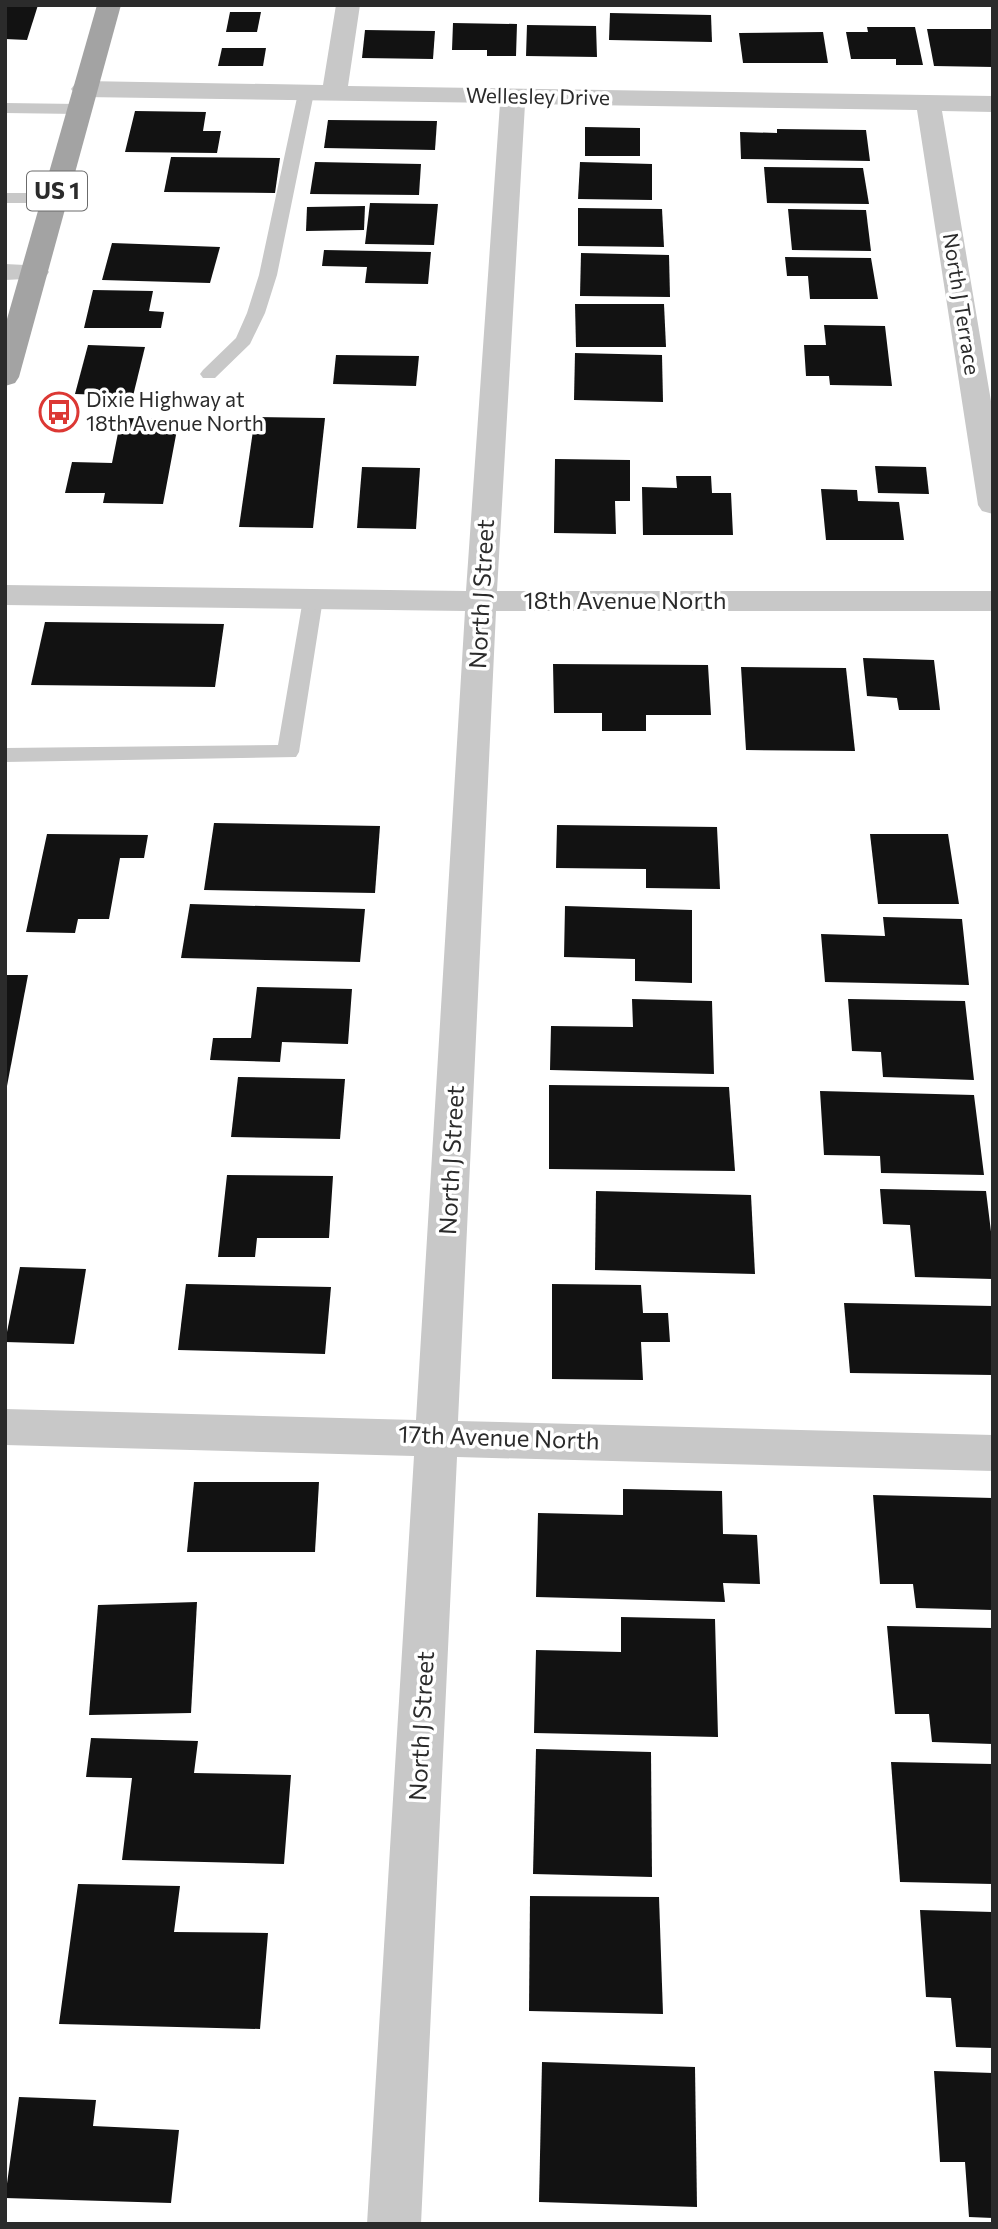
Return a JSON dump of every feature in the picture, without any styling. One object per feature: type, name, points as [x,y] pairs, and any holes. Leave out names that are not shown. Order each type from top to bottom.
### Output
[{"type":"main road","name":"US 1","points":[[5,377],[109,5]]},
{"type":"street","points":[[334,94],[348,5]]},
{"type":"street","name":"Wellesley Drive","points":[[81,99],[306,93],[993,104]]},
{"type":"street","name":"North J Street","points":[[394,2224],[481,601],[513,97]]},
{"type":"street","name":"North J Terrace","points":[[928,103],[993,505]]},
{"type":"street","points":[[5,271],[35,272]]},
{"type":"street","name":"18th Avenue North","points":[[5,595],[481,601],[993,601]]},
{"type":"street","name":"17th Avenue North","points":[[5,1427],[438,1436],[993,1453]]},
{"type":"lane","points":[[209,374],[244,340],[256,313],[268,275],[306,93]]},
{"type":"lane","points":[[5,108],[81,99]]},
{"type":"lane","points":[[5,198],[56,198]]},
{"type":"lane","points":[[5,755],[288,752],[313,599]]},
{"type":"building","points":[[5,5],[38,5],[27,40],[5,39]]},
{"type":"building","points":[[230,12],[261,12],[257,32],[226,32]]},
{"type":"building","points":[[610,13],[711,15],[712,42],[609,40]]},
{"type":"building","points":[[453,23],[517,24],[516,56],[487,56],[487,50],[452,50]]},
{"type":"building","points":[[527,25],[596,26],[597,57],[526,56]]},
{"type":"building","points":[[867,27],[915,27],[923,65],[896,65],[896,59],[851,59],[846,32],[868,32]]},
{"type":"building","points":[[927,29],[992,29],[993,67],[934,66]]},
{"type":"building","points":[[365,30],[435,31],[433,59],[362,58]]},
{"type":"building","points":[[823,32],[828,63],[743,63],[739,33]]},
{"type":"building","points":[[222,48],[266,48],[263,66],[218,66]]},
{"type":"building","points":[[135,111],[206,112],[203,131],[221,131],[217,153],[125,152]]},
{"type":"building","points":[[328,120],[437,121],[435,150],[324,148]]},
{"type":"building","points":[[585,127],[640,128],[640,156],[585,156]]},
{"type":"building","points":[[777,129],[866,130],[870,161],[741,159],[740,132],[777,133]]},
{"type":"building","points":[[171,157],[280,158],[275,193],[164,192]]},
{"type":"building","points":[[315,162],[421,164],[419,195],[310,194]]},
{"type":"building","points":[[580,162],[652,164],[652,200],[578,199]]},
{"type":"building","points":[[764,167],[863,168],[869,204],[767,203]]},
{"type":"building","points":[[370,203],[438,204],[434,245],[365,244]]},
{"type":"building","points":[[365,206],[364,230],[306,231],[307,207]]},
{"type":"building","points":[[578,208],[662,209],[664,247],[578,246]]},
{"type":"building","points":[[788,209],[866,210],[871,251],[792,250]]},
{"type":"building","points":[[112,243],[220,247],[210,283],[102,280]]},
{"type":"building","points":[[324,250],[431,252],[428,284],[365,283],[367,267],[322,266]]},
{"type":"building","points":[[581,253],[669,255],[670,297],[580,296]]},
{"type":"building","points":[[785,257],[871,258],[878,299],[810,299],[808,276],[787,276]]},
{"type":"building","points":[[93,290],[153,291],[149,311],[164,312],[161,328],[84,328]]},
{"type":"building","points":[[575,304],[664,304],[666,347],[576,347]]},
{"type":"building","points":[[824,325],[885,326],[892,386],[830,385],[829,376],[806,376],[804,345],[826,345]]},
{"type":"building","points":[[88,345],[145,347],[133,396],[75,394]]},
{"type":"building","points":[[575,353],[662,355],[663,402],[574,400]]},
{"type":"building","points":[[336,355],[419,356],[416,386],[333,384]]},
{"type":"building","points":[[255,417],[325,418],[313,528],[239,527]]},
{"type":"building","points":[[121,418],[179,419],[163,504],[103,503],[105,493],[65,493],[72,462],[112,463]]},
{"type":"building","points":[[555,459],[630,460],[630,501],[615,501],[616,534],[554,533]]},
{"type":"building","points":[[875,466],[926,467],[929,494],[878,493]]},
{"type":"building","points":[[362,467],[420,468],[416,529],[357,528]]},
{"type":"building","points":[[676,476],[711,476],[712,493],[731,493],[733,535],[643,535],[642,487],[677,488]]},
{"type":"building","points":[[821,489],[857,490],[858,501],[899,502],[904,540],[826,540]]},
{"type":"building","points":[[45,622],[224,624],[215,687],[31,685]]},
{"type":"building","points":[[863,658],[934,660],[940,710],[899,710],[897,698],[867,696]]},
{"type":"building","points":[[553,664],[708,665],[711,715],[646,715],[646,731],[602,731],[602,713],[554,713]]},
{"type":"building","points":[[741,667],[846,668],[855,751],[746,750]]},
{"type":"building","points":[[214,823],[380,826],[375,893],[204,890]]},
{"type":"building","points":[[557,825],[717,827],[720,889],[646,888],[646,869],[556,868]]},
{"type":"building","points":[[47,834],[148,835],[144,858],[120,858],[109,919],[78,919],[75,933],[26,932]]},
{"type":"building","points":[[870,834],[948,834],[959,904],[878,904]]},
{"type":"building","points":[[190,904],[365,909],[360,962],[181,958]]},
{"type":"building","points":[[565,906],[692,910],[692,983],[635,981],[635,959],[564,957]]},
{"type":"building","points":[[883,917],[962,919],[969,985],[825,982],[821,934],[885,936]]},
{"type":"building","points":[[5,975],[28,975],[7,1086],[5,1086]]},
{"type":"building","points":[[257,987],[352,989],[348,1044],[282,1042],[280,1062],[210,1060],[213,1038],[251,1038]]},
{"type":"building","points":[[632,999],[712,1001],[714,1074],[550,1070],[551,1026],[633,1027]]},
{"type":"building","points":[[848,999],[965,1001],[974,1080],[883,1077],[881,1052],[852,1051]]},
{"type":"building","points":[[238,1077],[345,1079],[340,1139],[231,1137]]},
{"type":"building","points":[[549,1085],[729,1087],[735,1171],[549,1169]]},
{"type":"building","points":[[820,1091],[974,1095],[984,1175],[881,1173],[880,1156],[824,1155]]},
{"type":"building","points":[[227,1175],[333,1176],[329,1238],[257,1238],[255,1257],[218,1257]]},
{"type":"building","points":[[880,1189],[986,1191],[993,1248],[993,1279],[915,1277],[910,1225],[883,1224]]},
{"type":"building","points":[[596,1191],[751,1195],[755,1274],[595,1270]]},
{"type":"building","points":[[20,1267],[86,1269],[74,1344],[5,1342]]},
{"type":"building","points":[[186,1284],[331,1287],[325,1354],[178,1350]]},
{"type":"building","points":[[552,1284],[641,1285],[643,1313],[668,1313],[670,1342],[641,1342],[643,1380],[552,1379]]},
{"type":"building","points":[[844,1303],[993,1306],[993,1375],[850,1373]]},
{"type":"building","points":[[194,1482],[319,1482],[315,1552],[187,1552]]},
{"type":"building","points":[[623,1489],[722,1491],[723,1534],[757,1535],[760,1584],[723,1583],[725,1602],[536,1597],[538,1513],[623,1515]]},
{"type":"building","points":[[873,1495],[993,1498],[993,1610],[916,1608],[913,1584],[880,1584]]},
{"type":"building","points":[[197,1602],[191,1713],[89,1715],[98,1605]]},
{"type":"building","points":[[621,1617],[715,1619],[718,1737],[534,1733],[536,1650],[621,1652]]},
{"type":"building","points":[[887,1626],[993,1628],[993,1744],[932,1742],[929,1714],[895,1714]]},
{"type":"building","points":[[91,1738],[198,1741],[194,1773],[291,1775],[284,1864],[122,1860],[132,1778],[86,1777]]},
{"type":"building","points":[[536,1749],[651,1752],[652,1877],[533,1874]]},
{"type":"building","points":[[891,1762],[993,1764],[993,1884],[900,1882]]},
{"type":"building","points":[[78,1884],[180,1886],[174,1932],[268,1933],[260,2029],[59,2024]]},
{"type":"building","points":[[530,1896],[659,1897],[663,2014],[529,2011]]},
{"type":"building","points":[[920,1910],[993,1912],[993,2048],[956,2047],[951,1998],[926,1997]]},
{"type":"building","points":[[542,2062],[695,2067],[697,2207],[539,2202]]},
{"type":"building","points":[[934,2071],[993,2073],[993,2218],[969,2217],[965,2162],[940,2162]]},
{"type":"building","points":[[19,2097],[96,2100],[93,2126],[179,2130],[171,2203],[5,2198]]},
{"type":"place","name":"Dixie Highway at 18th Avenue North","points":[[59,412]]}]
